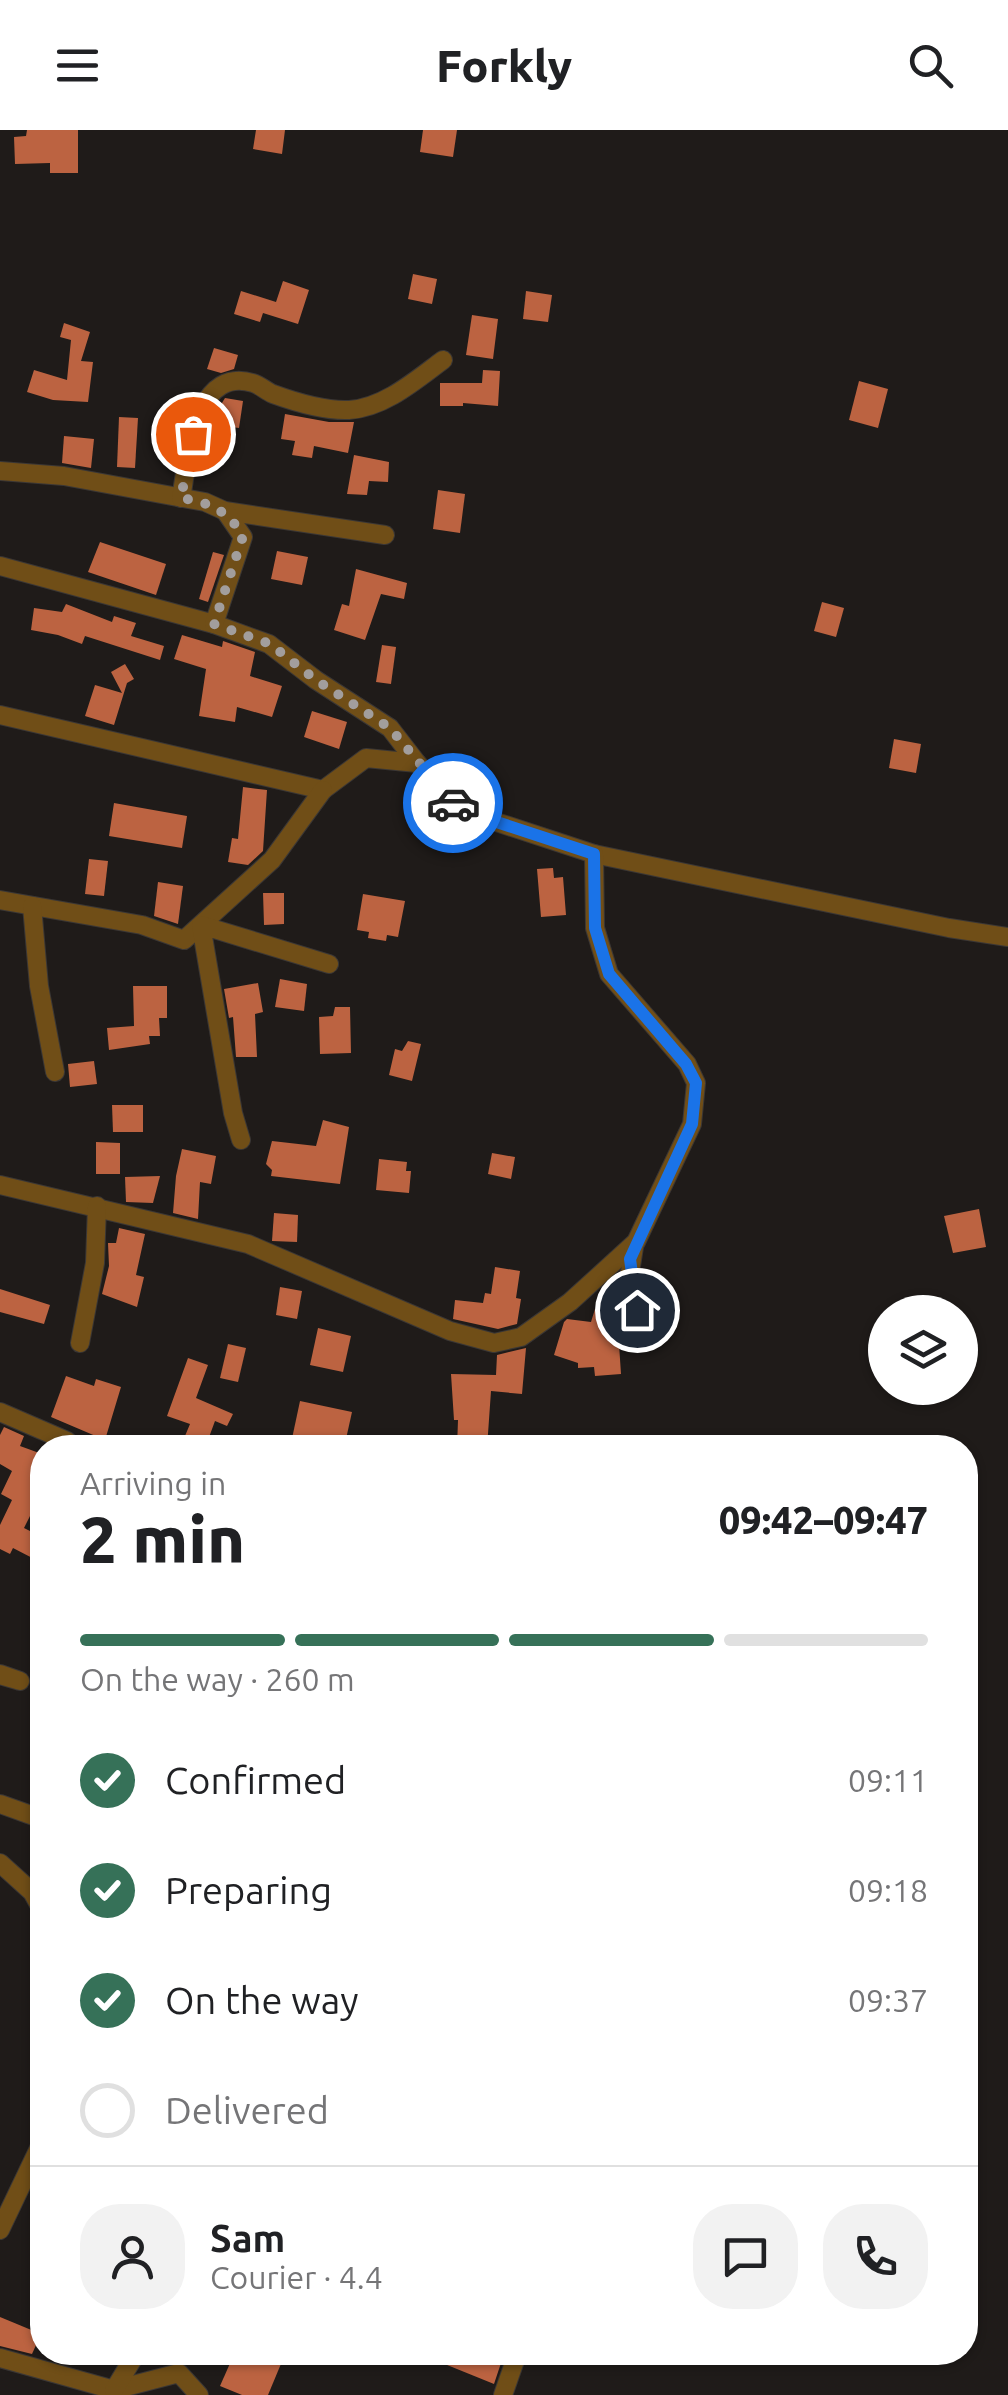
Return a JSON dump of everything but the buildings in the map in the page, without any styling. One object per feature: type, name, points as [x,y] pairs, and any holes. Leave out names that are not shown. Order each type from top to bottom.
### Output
[{"type":"street","points":[[181,498],[202,406],[209,394],[232,382],[253,383],[302,403],[350,410],[397,394],[443,360]]},
{"type":"street","points":[[0,471],[64,476],[205,502],[225,512],[385,535]]},
{"type":"street","points":[[214,624],[243,536],[225,512]]},
{"type":"street","points":[[0,566],[214,624],[270,644],[316,680],[390,728],[460,810],[594,854],[1008,937]]},
{"type":"street","points":[[0,715],[323,790]]},
{"type":"street","points":[[0,900],[142,925],[184,940],[272,860],[323,790],[366,758],[417,762]]},
{"type":"street","points":[[594,854],[595,928],[609,974],[686,1064],[696,1083],[692,1124],[630,1259],[637,1310]]},
{"type":"street","points":[[32,906],[39,986],[55,1072]]},
{"type":"street","points":[[200,925],[330,964]]},
{"type":"street","points":[[200,925],[232,1113],[241,1140]]},
{"type":"street","points":[[0,1185],[248,1244],[450,1331],[494,1344],[521,1337],[570,1302],[636,1242]]},
{"type":"street","points":[[80,1343],[95,1263],[97,1206]]},
{"type":"street","points":[[0,1412],[48,1435]]},
{"type":"street","points":[[0,1804],[30,1814]]},
{"type":"street","points":[[0,1863],[30,1890]]},
{"type":"street","points":[[0,2230],[30,2167]]},
{"type":"street","points":[[0,2358],[114,2390],[179,2373],[199,2395]]},
{"type":"street","points":[[114,2390],[129,2365]]},
{"type":"street","points":[[503,2395],[513,2365]]},
{"type":"way so far","points":[[193,434],[181,498],[205,502],[225,512],[243,536],[214,624],[270,644],[316,680],[390,728],[453,803]]},
{"type":"route","points":[[453,803],[460,810],[594,854],[595,928],[609,974],[686,1064],[696,1083],[692,1124],[630,1259],[637,1310]]}]
